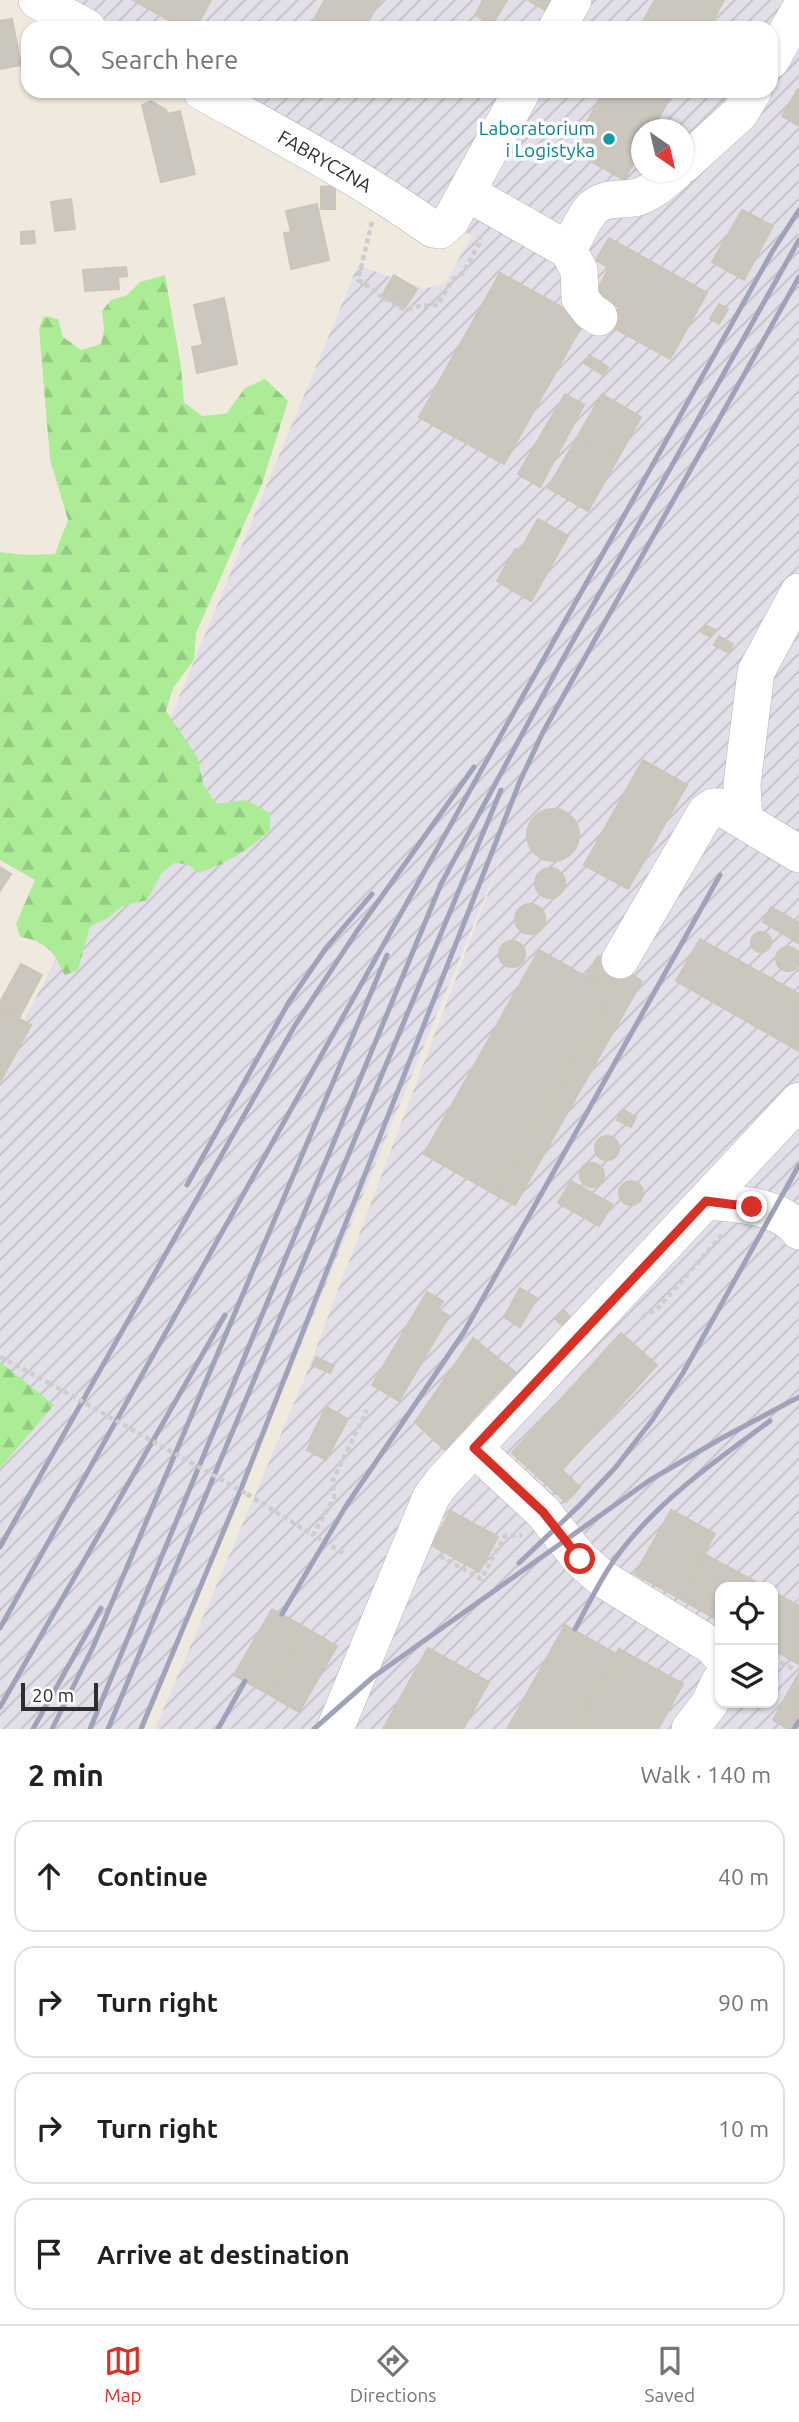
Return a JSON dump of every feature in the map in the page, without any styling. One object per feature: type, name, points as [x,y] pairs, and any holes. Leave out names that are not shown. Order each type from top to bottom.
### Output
[{"type":"street","points":[[37,0],[74,21]]},
{"type":"street","points":[[561,21],[573,0]]},
{"type":"street","points":[[778,48],[799,11]]},
{"type":"street","name":"FABRYCZNA","points":[[214,98],[319,156],[398,204],[433,229],[440,230],[445,226],[467,192]]},
{"type":"street","points":[[519,98],[467,192],[568,250],[579,270],[580,298],[590,311],[599,317]]},
{"type":"street","points":[[694,155],[740,113],[749,98]]},
{"type":"street","points":[[568,250],[592,209],[607,200],[638,197],[663,182]]},
{"type":"street","points":[[744,821],[742,783],[756,672],[799,592]]},
{"type":"street","points":[[620,960],[706,812],[713,807],[721,807],[799,853]]},
{"type":"street","points":[[335,1729],[422,1514],[443,1481],[799,1101]]},
{"type":"street","points":[[706,1201],[752,1207],[780,1215],[799,1231]]},
{"type":"street","points":[[474,1448],[543,1512],[580,1559],[603,1579],[715,1649]]},
{"type":"street","points":[[690,1729],[715,1692]]},
{"type":"path","points":[[636,1320],[657,1309],[731,1225],[752,1207]]},
{"type":"path","points":[[0,1357],[247,1494],[343,1553]]},
{"type":"path","points":[[313,1535],[334,1498],[333,1480],[367,1410]]},
{"type":"path","points":[[435,1553],[481,1579],[505,1536],[528,1535]]},
{"type":"path","points":[[778,1661],[795,1670]]},
{"type":"shaded area","points":[[67,0],[799,0],[799,1729],[155,1729],[304,1380],[507,843],[144,1729],[0,1729],[0,1067],[132,811],[358,265],[424,289],[445,283],[472,236],[235,98],[778,98],[778,21],[103,21]]},
{"type":"green space","points":[[165,275],[181,367],[184,402],[202,416],[226,414],[245,388],[265,379],[288,401],[262,484],[196,633],[194,660],[173,688],[166,711],[198,758],[203,784],[216,804],[246,800],[270,813],[270,830],[237,856],[199,873],[187,864],[174,863],[161,874],[147,900],[123,906],[106,919],[90,926],[78,970],[65,975],[47,948],[20,937],[16,924],[35,880],[0,860],[0,552],[55,554],[68,520],[50,459],[39,328],[44,316],[58,319],[63,337],[81,350],[101,344],[104,330],[102,311],[111,300],[127,295],[140,282]]},
{"type":"green space","points":[[0,1362],[54,1405],[0,1468]]},
{"type":"building","points":[[133,0],[211,0],[200,21],[170,21]]},
{"type":"building","points":[[325,0],[381,0],[368,21],[313,21]]},
{"type":"building","points":[[483,0],[507,0],[494,21],[485,21],[475,15]]},
{"type":"building","points":[[528,0],[550,0],[545,10]]},
{"type":"building","points":[[655,0],[724,0],[713,21],[643,21]]},
{"type":"building","points":[[12,19],[21,65],[0,69],[0,21]]},
{"type":"building","points":[[799,89],[799,126],[782,116]]},
{"type":"building","name":"Laboratorium i Logistyka","points":[[600,98],[670,98],[658,119],[631,119],[631,168],[624,180],[571,150]]},
{"type":"building","points":[[151,101],[168,114],[180,111],[195,174],[161,182],[142,105]]},
{"type":"building","points":[[335,186],[335,209],[321,209],[321,187]]},
{"type":"building","points":[[71,199],[75,229],[55,231],[51,202]]},
{"type":"building","points":[[317,204],[329,260],[291,269],[284,233],[291,232],[286,211]]},
{"type":"building","points":[[742,210],[773,226],[744,280],[712,262]]},
{"type":"building","points":[[34,231],[35,243],[21,244],[21,232]]},
{"type":"building","points":[[609,238],[707,293],[670,359],[609,325],[619,307],[595,294],[609,268],[596,260]]},
{"type":"building","points":[[126,267],[127,276],[118,277],[119,289],[85,291],[83,270]]},
{"type":"building","points":[[500,273],[585,320],[504,464],[419,417]]},
{"type":"building","points":[[394,275],[417,289],[404,309],[382,296]]},
{"type":"building","points":[[224,298],[237,364],[197,373],[192,347],[203,345],[194,305]]},
{"type":"building","points":[[719,304],[728,309],[719,324],[710,319]]},
{"type":"building","points":[[589,355],[608,367],[603,375],[584,363]]},
{"type":"building","points":[[565,394],[584,405],[540,487],[518,474]]},
{"type":"building","points":[[602,394],[641,417],[618,458],[578,436]]},
{"type":"building","points":[[578,436],[618,458],[588,511],[548,488]]},
{"type":"building","points":[[538,519],[568,536],[531,601],[497,581],[515,549],[520,551]]},
{"type":"building","points":[[705,625],[715,630],[711,637],[701,632]]},
{"type":"building","points":[[719,636],[733,644],[729,653],[714,645]]},
{"type":"building","points":[[643,760],[687,785],[628,889],[584,865]]},
{"type":"building","points":[[553,809],[563,811],[571,817],[577,825],[577,845],[571,853],[563,859],[553,861],[543,859],[535,853],[529,845],[527,835],[529,825],[535,817],[543,811]]},
{"type":"building","points":[[0,867],[11,874],[0,891]]},
{"type":"building","points":[[550,868],[561,872],[565,883],[561,894],[550,898],[539,894],[535,883],[539,872]]},
{"type":"building","points":[[530,904],[541,908],[545,919],[541,930],[530,934],[519,930],[515,919],[519,908]]},
{"type":"building","points":[[771,907],[799,923],[798,943],[763,922]]},
{"type":"building","points":[[761,932],[768,935],[771,942],[768,949],[761,952],[754,949],[751,942],[754,935]]},
{"type":"building","points":[[700,939],[799,994],[799,1051],[676,981]]},
{"type":"building","points":[[512,941],[521,945],[525,954],[521,963],[512,967],[503,963],[499,954],[503,945]]},
{"type":"building","points":[[788,947],[797,950],[800,959],[797,968],[788,971],[779,968],[776,959],[779,950]]},
{"type":"building","points":[[539,950],[613,992],[498,1196],[424,1154]]},
{"type":"building","points":[[598,956],[642,981],[515,1205],[498,1196],[613,992],[586,976]]},
{"type":"building","points":[[21,964],[42,975],[19,1018],[0,1008],[0,1002]]},
{"type":"building","points":[[0,1008],[31,1025],[0,1082]]},
{"type":"building","points":[[623,1109],[636,1117],[631,1127],[617,1120]]},
{"type":"building","points":[[607,1136],[618,1143],[619,1148],[612,1159],[607,1160],[596,1153],[595,1148],[602,1137]]},
{"type":"building","points":[[592,1163],[603,1170],[604,1175],[597,1186],[592,1187],[581,1180],[580,1175],[587,1164]]},
{"type":"building","points":[[571,1181],[612,1204],[599,1226],[558,1203]]},
{"type":"building","points":[[631,1181],[642,1188],[643,1193],[636,1204],[631,1205],[620,1198],[619,1193],[626,1182]]},
{"type":"building","points":[[520,1288],[537,1298],[520,1327],[504,1317]]},
{"type":"building","points":[[427,1292],[443,1301],[438,1309],[449,1316],[399,1401],[372,1385]]},
{"type":"building","points":[[563,1310],[571,1317],[563,1326],[555,1319]]},
{"type":"building","points":[[621,1333],[657,1365],[562,1470],[580,1487],[566,1502],[512,1453]]},
{"type":"building","points":[[473,1338],[515,1372],[445,1450],[415,1422]]},
{"type":"building","points":[[316,1357],[334,1366],[330,1373],[312,1365]]},
{"type":"building","points":[[326,1407],[348,1419],[326,1460],[307,1450]]},
{"type":"building","points":[[671,1510],[715,1534],[679,1598],[635,1574]]},
{"type":"building","points":[[451,1511],[498,1537],[479,1572],[431,1545]]},
{"type":"building","points":[[704,1554],[756,1582],[715,1582],[715,1618],[679,1598]]},
{"type":"building","points":[[778,1595],[799,1606],[799,1664],[778,1653]]},
{"type":"building","points":[[272,1609],[306,1628],[268,1694],[234,1675]]},
{"type":"building","points":[[565,1625],[616,1654],[574,1729],[507,1729]]},
{"type":"building","points":[[306,1628],[337,1646],[299,1712],[268,1694]]},
{"type":"building","points":[[428,1648],[489,1682],[463,1729],[383,1729]]},
{"type":"building","points":[[619,1649],[683,1684],[658,1729],[574,1729]]},
{"type":"building","points":[[799,1673],[799,1718],[793,1729],[788,1729],[773,1720]]},
{"type":"railway","points":[[0,1628],[772,252],[799,210]]},
{"type":"railway","points":[[90,1729],[441,884],[565,655],[799,240]]},
{"type":"railway","points":[[141,1729],[237,1499],[520,781],[543,732],[799,277]]},
{"type":"railway","points":[[0,1547],[294,1027],[357,931],[474,767]]},
{"type":"railway","points":[[108,1729],[501,790]]},
{"type":"railway","points":[[282,1614],[346,1506],[464,1332],[720,875]]},
{"type":"railway","points":[[187,1185],[289,1002],[326,948],[372,894]]},
{"type":"railway","points":[[52,1729],[93,1647],[387,955]]},
{"type":"railway","points":[[519,1563],[615,1468],[653,1419],[683,1373],[799,1165]]},
{"type":"railway","points":[[0,1707],[225,1315]]},
{"type":"railway","points":[[314,1729],[373,1677],[650,1480],[799,1397]]},
{"type":"railway","points":[[575,1629],[609,1567],[648,1519],[687,1484],[770,1421]]},
{"type":"railway","points":[[33,1729],[101,1608]]},
{"type":"railway","points":[[218,1729],[245,1681]]},
{"type":"railway","points":[[794,1729],[799,1721]]},
{"type":"place","name":"Laboratorium i Logistyka","points":[[609,139]]},
{"type":"route","points":[[580,1559],[543,1512],[474,1448],[706,1201],[752,1207]]}]
